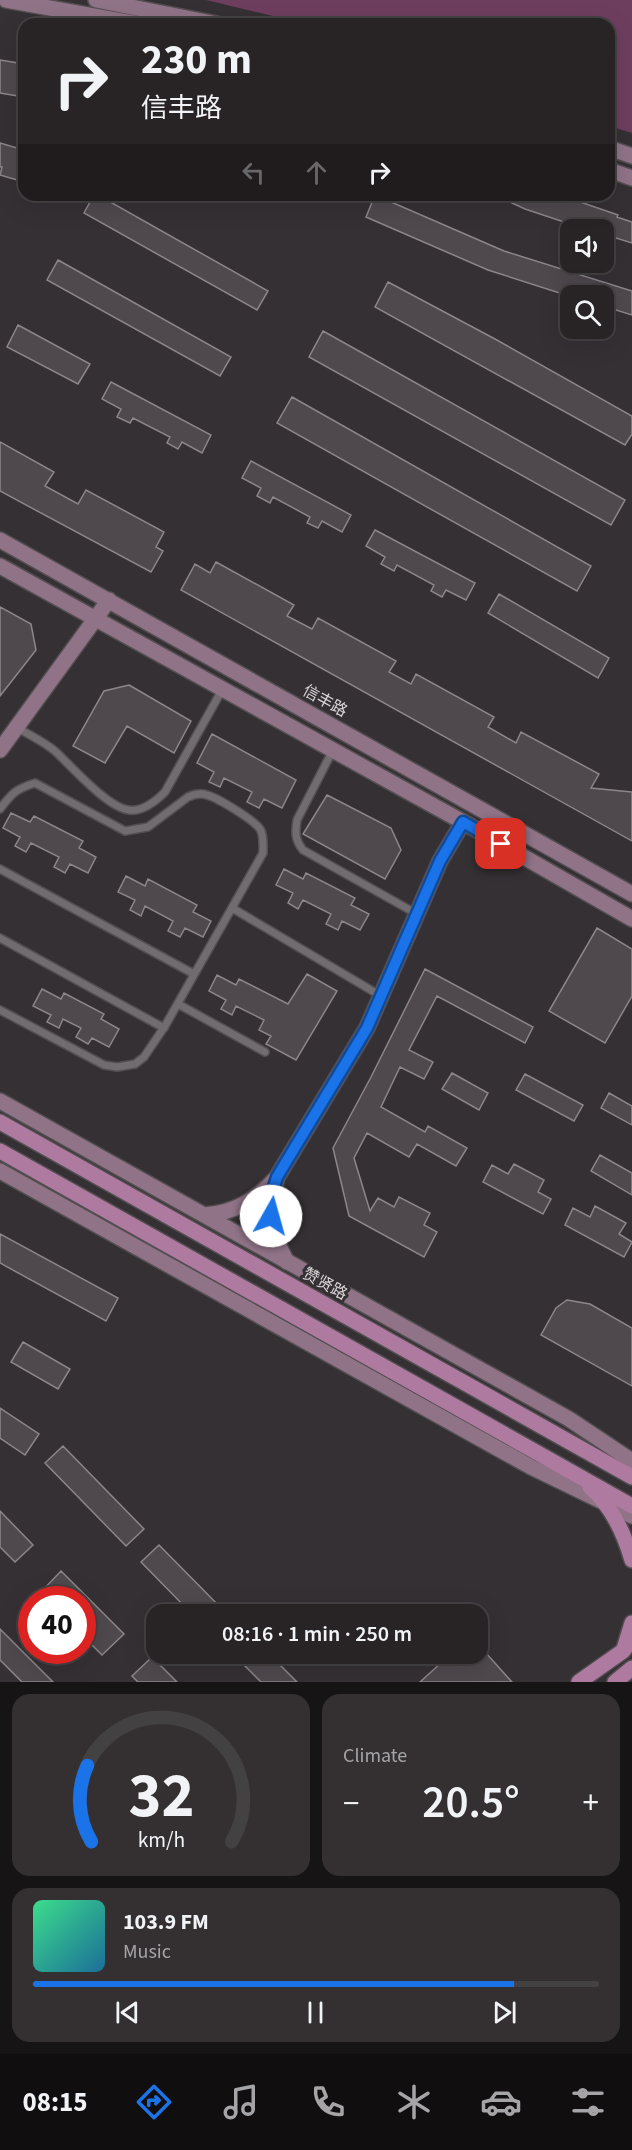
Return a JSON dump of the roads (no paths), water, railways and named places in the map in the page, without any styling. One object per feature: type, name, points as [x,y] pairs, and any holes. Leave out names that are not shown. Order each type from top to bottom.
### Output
[{"type":"main road","name":"赞贤路","points":[[0,1122],[625,1469],[632,1477]]},
{"type":"main road","points":[[0,1151],[632,1506]]},
{"type":"main road","points":[[569,1470],[604,1502],[622,1530],[632,1560]]},
{"type":"main road","points":[[579,1682],[627,1646],[632,1623]]},
{"type":"main road","points":[[615,1682],[632,1668]]},
{"type":"street","points":[[6,0],[105,18]]},
{"type":"street","points":[[96,0],[187,18]]},
{"type":"street","points":[[615,150],[632,156]]},
{"type":"street","points":[[615,172],[632,178]]},
{"type":"street","name":"信丰路","points":[[0,540],[632,894]]},
{"type":"street","points":[[0,566],[463,822],[632,919]]},
{"type":"street","points":[[0,750],[109,600]]},
{"type":"street","points":[[204,1215],[216,1215],[240,1208],[258,1197],[277,1177],[367,1028],[440,861],[463,822]]},
{"type":"street","points":[[0,1101],[569,1419],[632,1461]]},
{"type":"street","points":[[0,1172],[531,1467],[632,1516]]},
{"type":"street","points":[[277,1177],[270,1200],[271,1216],[277,1240],[287,1262]]},
{"type":"lane","points":[[16,727],[55,751],[109,801],[128,810],[142,808],[165,792],[222,690]]},
{"type":"lane","points":[[333,750],[297,820],[296,841],[303,850],[417,914]]},
{"type":"lane","points":[[0,809],[13,792],[21,786],[36,783],[125,831],[131,831],[148,827],[195,794],[207,794],[253,820],[262,831],[263,852],[164,1028],[144,1057],[135,1064],[117,1067],[104,1065],[0,1010]]},
{"type":"lane","points":[[0,869],[195,974]]},
{"type":"lane","points":[[232,908],[381,996]]},
{"type":"lane","points":[[0,938],[164,1028]]},
{"type":"lane","points":[[178,1004],[265,1052]]}]
